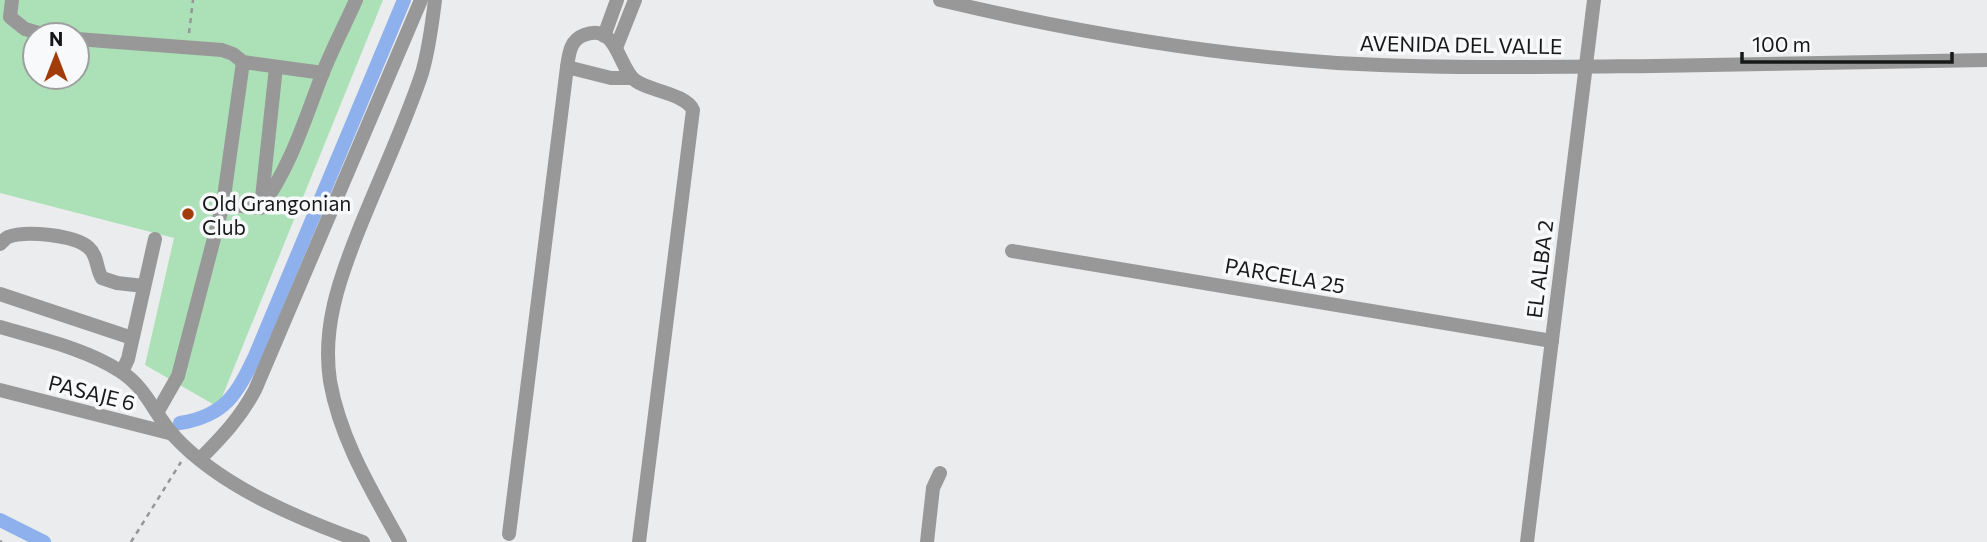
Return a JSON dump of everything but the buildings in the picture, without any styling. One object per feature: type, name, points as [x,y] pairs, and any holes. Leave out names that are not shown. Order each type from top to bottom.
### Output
[{"type":"street","points":[[12,0],[10,18],[21,26]]},
{"type":"street","points":[[261,208],[276,186],[299,140],[323,73],[356,0]]},
{"type":"street","points":[[195,454],[236,422],[255,390],[421,0]]},
{"type":"street","points":[[396,536],[341,424],[330,380],[329,328],[343,271],[422,72],[435,0]]},
{"type":"street","points":[[604,36],[617,0]]},
{"type":"street","points":[[616,48],[635,0]]},
{"type":"street","name":"AVENIDA DEL VALLE","points":[[940,0],[1118,36],[1336,63],[1456,68],[1987,60]]},
{"type":"street","name":"EL ALBA 2","points":[[1527,542],[1594,0]]},
{"type":"street","points":[[509,534],[566,67],[572,46],[580,37],[590,34],[604,36],[616,48],[631,78]]},
{"type":"street","points":[[91,40],[222,50],[243,62],[323,73]]},
{"type":"street","points":[[158,411],[178,376],[223,204],[243,62]]},
{"type":"street","points":[[261,208],[276,67]]},
{"type":"street","points":[[566,67],[611,78],[631,78],[685,101],[693,110],[639,542]]},
{"type":"street","points":[[223,204],[261,208]]},
{"type":"street","points":[[0,244],[7,237],[26,233],[50,235],[80,243],[93,253],[102,278],[117,283],[144,286]]},
{"type":"street","points":[[122,372],[155,239]]},
{"type":"street","name":"PARCELA 25","points":[[1012,251],[1552,341]]},
{"type":"street","points":[[0,294],[132,338]]},
{"type":"street","points":[[0,327],[76,350],[122,372],[139,386],[173,434],[227,477],[279,508],[363,542]]},
{"type":"street","name":"PASAJE 6","points":[[0,390],[173,434]]},
{"type":"street","points":[[927,542],[933,488],[940,473],[942,487],[936,542]]},
{"type":"path","points":[[188,47],[193,0]]},
{"type":"path","points":[[131,542],[195,454]]},
{"type":"green space","name":"Old Grangonian Club","points":[[0,0],[383,0],[218,407],[145,365],[174,238],[0,193]]},
{"type":"waterway","points":[[180,423],[195,420],[219,409],[242,382],[404,0]]},
{"type":"waterway","points":[[0,520],[44,542]]},
{"type":"place","name":"Old Grangonian Club","points":[[188,214]]}]
